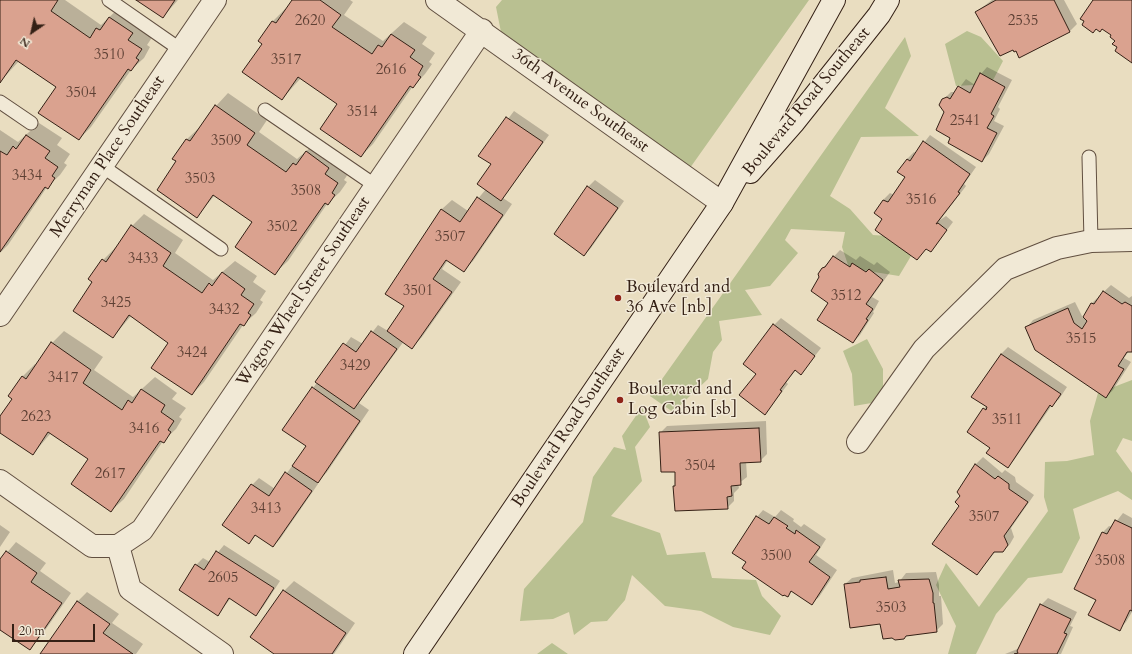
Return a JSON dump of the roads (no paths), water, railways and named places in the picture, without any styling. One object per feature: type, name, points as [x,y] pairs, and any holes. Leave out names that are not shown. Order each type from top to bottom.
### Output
[{"type":"street","name":"Merryman Place Southeast","points":[[0,315],[215,0]]},
{"type":"street","name":"36th Avenue Southeast","points":[[438,0],[722,203]]},
{"type":"street","name":"Boulevard Road Southeast","points":[[415,654],[722,203],[834,0]]},
{"type":"street","name":"Boulevard Road Southeast","points":[[722,203],[794,122],[879,15],[888,0]]},
{"type":"street","name":"Wagon Wheel Street Southeast","points":[[118,546],[142,530],[482,30]]},
{"type":"street","points":[[858,442],[924,348],[1004,269],[1057,248],[1091,241],[1132,240]]},
{"type":"street","points":[[0,481],[92,546],[118,546],[130,589],[222,654]]},
{"type":"lane","points":[[109,0],[181,50]]},
{"type":"lane","points":[[0,102],[31,123]]},
{"type":"lane","points":[[266,110],[376,186]]},
{"type":"lane","points":[[1089,157],[1091,241]]},
{"type":"lane","points":[[102,166],[221,249]]},
{"type":"place","name":"Boulevard and 36 Ave [nb]","points":[[618,298]]},
{"type":"place","name":"Boulevard and Log Cabin [sb]","points":[[620,400]]}]
